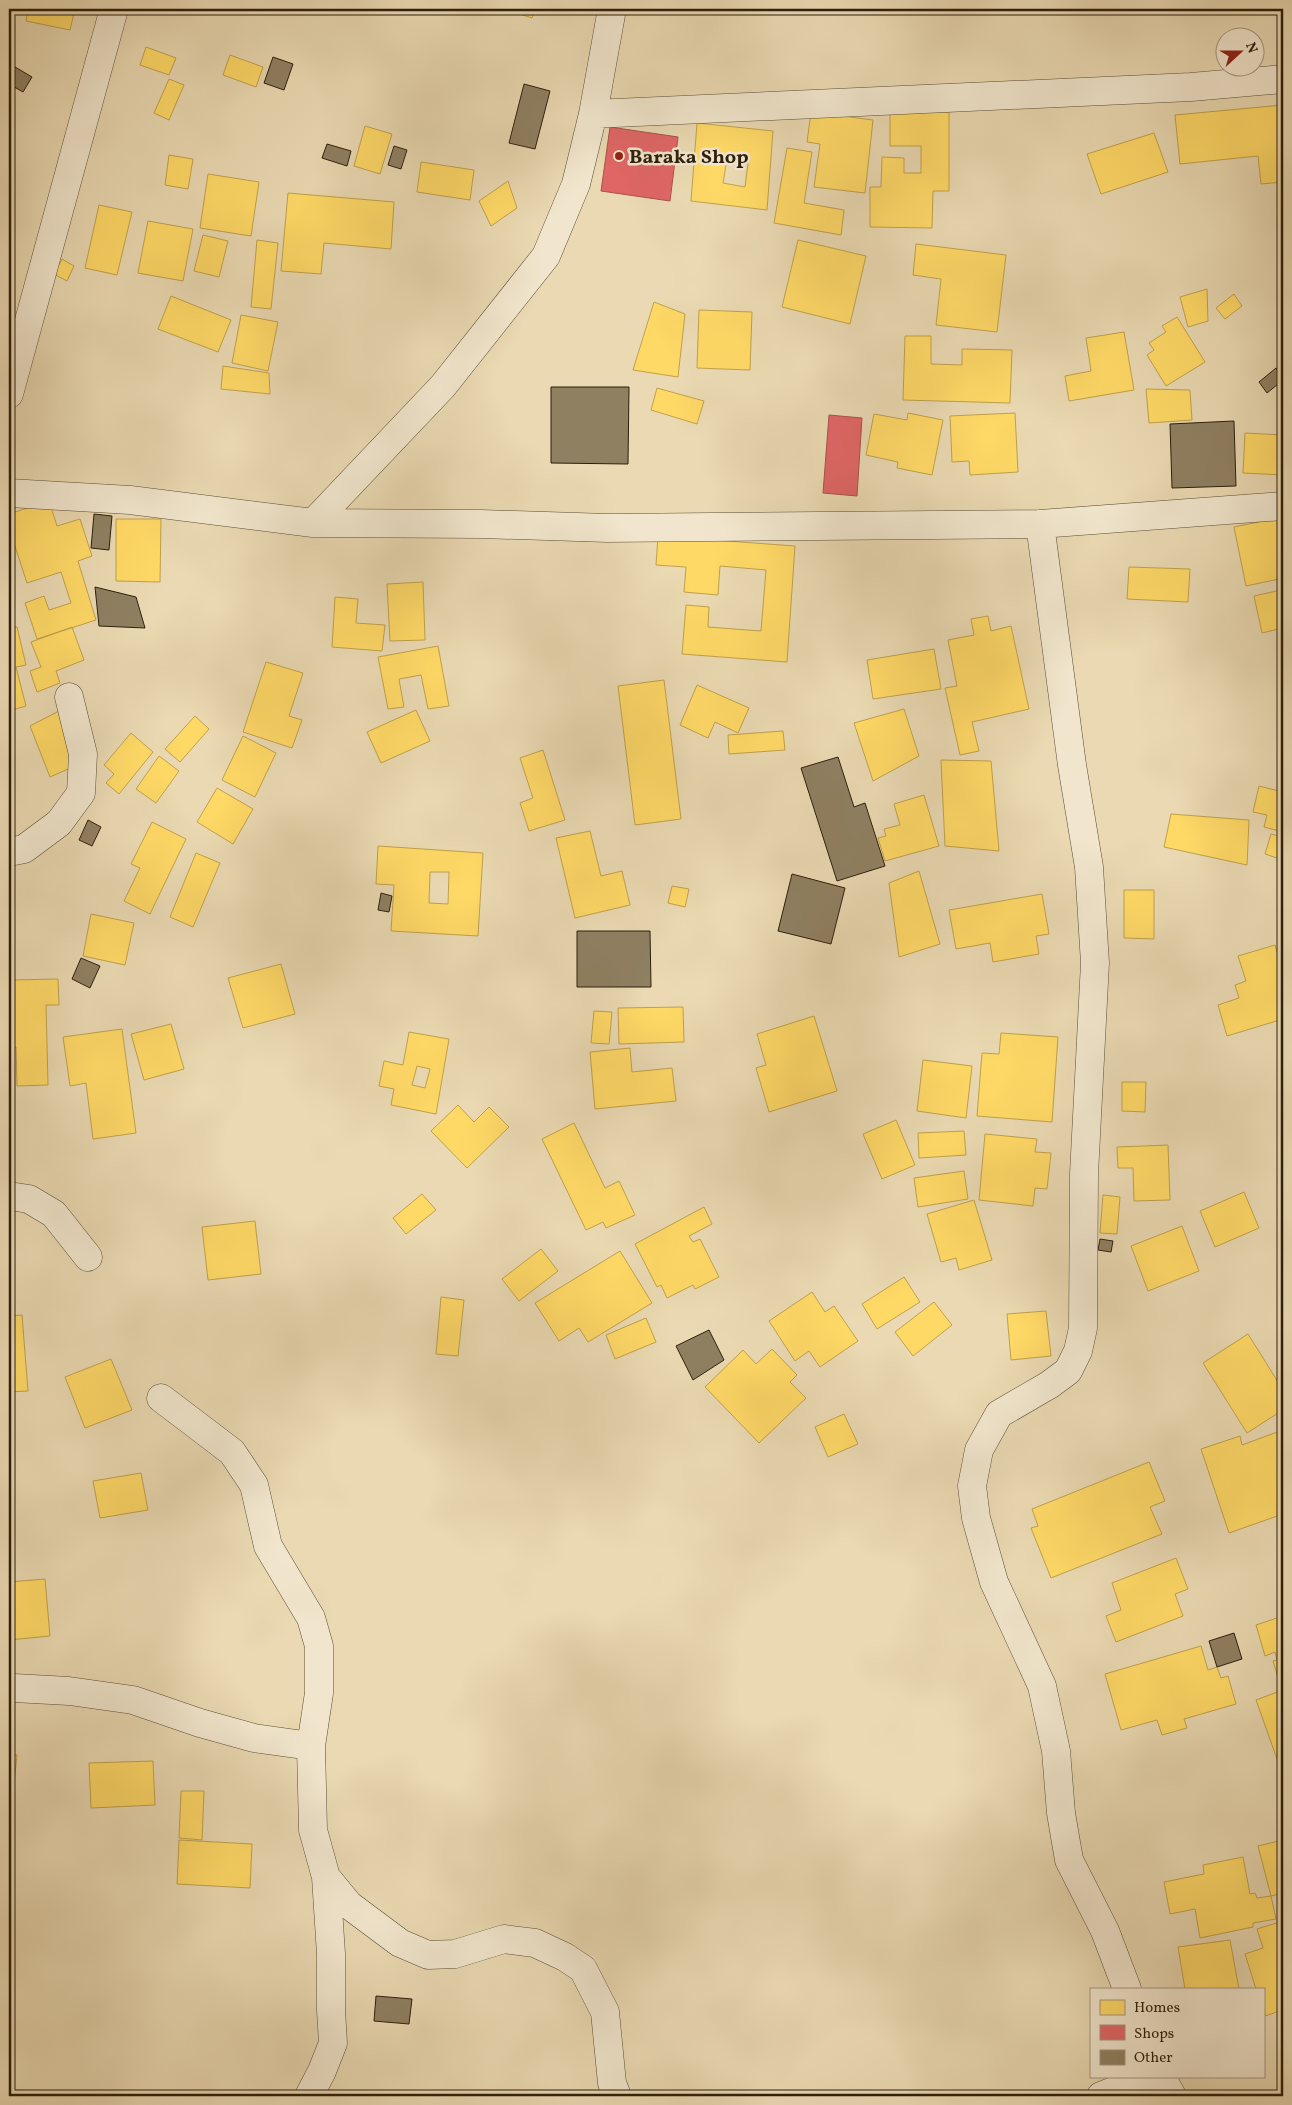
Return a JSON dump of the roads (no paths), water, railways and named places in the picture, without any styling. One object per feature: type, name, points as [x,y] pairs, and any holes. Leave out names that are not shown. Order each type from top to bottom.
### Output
[{"type":"street","points":[[9,394],[114,9]]},
{"type":"street","points":[[313,523],[444,386],[546,256],[576,184],[593,114],[612,9]]},
{"type":"street","points":[[593,114],[1191,87],[1283,79]]},
{"type":"street","points":[[9,492],[130,500],[313,523],[480,524],[608,528],[1040,524],[1283,506]]},
{"type":"street","points":[[1040,524],[1072,765],[1089,867],[1095,963],[1084,1174],[1083,1328],[1078,1351],[1068,1371],[1049,1385],[1000,1414],[979,1450],[972,1486],[976,1518],[994,1582],[1042,1686],[1056,1751],[1061,1813],[1069,1860],[1105,1931],[1127,1988]]},
{"type":"street","points":[[9,852],[24,849],[59,823],[81,793],[83,754],[69,697]]},
{"type":"street","points":[[9,1196],[29,1199],[54,1214],[88,1257]]},
{"type":"street","points":[[161,1398],[232,1452],[254,1485],[268,1546],[311,1618],[319,1646],[319,1684],[311,1746],[313,1830],[326,1877],[331,1954],[333,2043],[322,2071],[309,2096]]},
{"type":"street","points":[[9,1689],[69,1691],[133,1700],[200,1723],[254,1738],[311,1746]]},
{"type":"street","points":[[326,1877],[349,1905],[400,1943],[428,1955],[455,1954],[504,1939],[535,1942],[565,1957],[582,1969],[606,2012],[612,2083],[617,2096]]},
{"type":"street","points":[[1101,2096],[1146,2078]]},
{"type":"street","points":[[1162,2078],[1172,2096]]},
{"type":"place","name":"Baraka Shop","points":[[619,156]]}]
